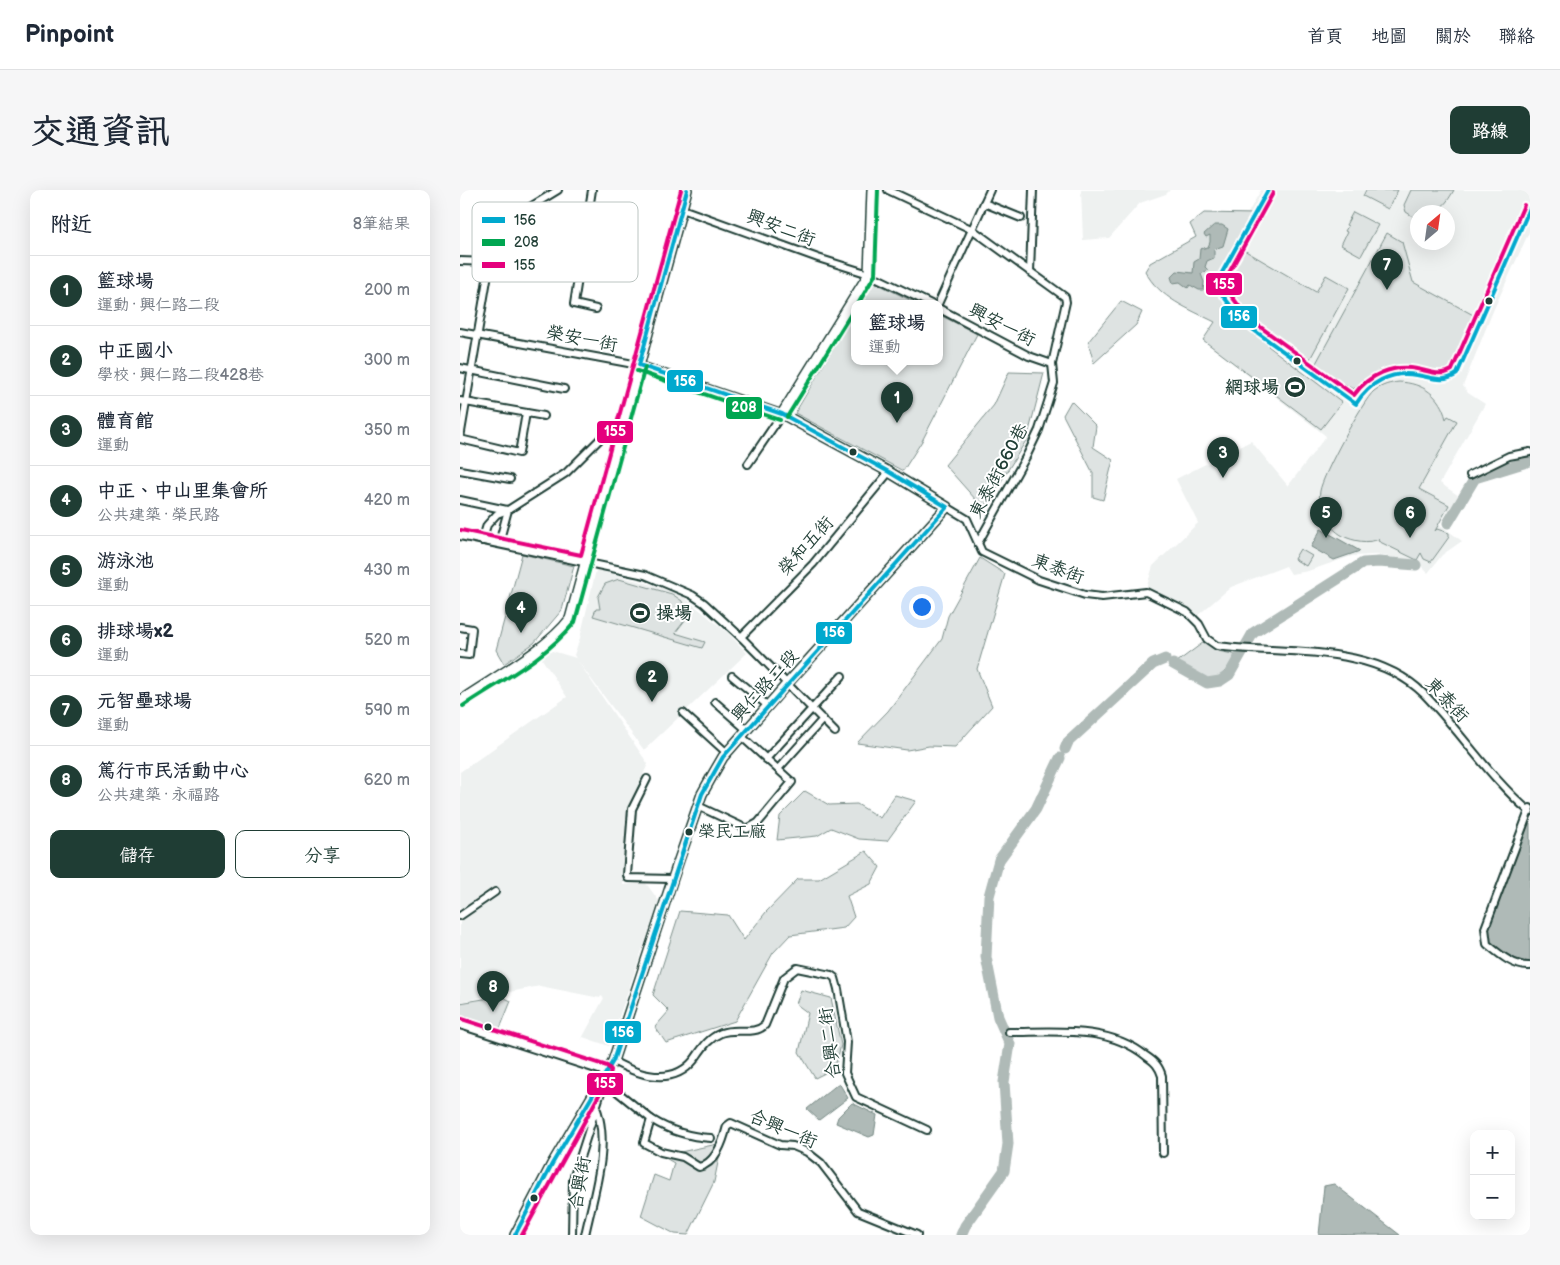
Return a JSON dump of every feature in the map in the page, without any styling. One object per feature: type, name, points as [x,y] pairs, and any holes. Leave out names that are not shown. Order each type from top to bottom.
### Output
[{"type":"street","points":[[537,202],[558,190]]},
{"type":"street","points":[[460,701],[543,645],[563,628],[574,612],[585,562],[687,190]]},
{"type":"street","points":[[854,300],[870,274],[872,190]]},
{"type":"street","points":[[888,190],[973,230],[1030,272]]},
{"type":"street","points":[[940,300],[990,190]]},
{"type":"street","points":[[1030,272],[1033,190]]},
{"type":"street","points":[[984,203],[1022,218]]},
{"type":"street","name":"興安二街","points":[[682,209],[818,258],[870,274]]},
{"type":"street","name":"東泰街660巷","points":[[978,543],[1016,471],[1027,455],[1038,430],[1054,383],[1052,364],[1066,306],[1064,297],[1030,272]]},
{"type":"street","points":[[870,274],[923,300]]},
{"type":"street","points":[[486,282],[471,370],[463,401],[460,438],[519,452],[526,413]]},
{"type":"street","points":[[577,282],[574,304],[596,309]]},
{"type":"street","points":[[748,464],[851,304]]},
{"type":"street","name":"興安一街","points":[[943,310],[1029,356],[1052,364]]},
{"type":"street","name":"榮安一街","points":[[460,332],[639,365],[782,414]]},
{"type":"street","points":[[460,368],[564,389]]},
{"type":"street","points":[[463,401],[544,416]]},
{"type":"street","points":[[782,414],[890,472],[967,518],[978,543]]},
{"type":"street","points":[[482,541],[487,525],[498,514],[508,510],[566,473],[610,429],[620,433]]},
{"type":"street","points":[[1470,474],[1508,456],[1530,452]]},
{"type":"street","points":[[460,470],[510,479]]},
{"type":"street","name":"榮和五街","points":[[742,637],[813,564],[890,472]]},
{"type":"street","points":[[460,500],[508,510]]},
{"type":"street","name":"興仁路二段","points":[[515,1235],[613,1061],[672,879],[698,806],[712,776],[727,753],[744,733],[948,507]]},
{"type":"street","points":[[499,543],[508,510]]},
{"type":"street","points":[[460,536],[645,575],[668,583],[704,603],[742,637],[836,732]]},
{"type":"street","name":"東泰街","points":[[978,543],[982,552],[1070,592],[1102,597],[1146,592],[1187,612],[1199,624],[1207,638],[1217,646],[1332,654],[1370,663],[1410,682],[1423,693],[1497,782],[1529,810]]},
{"type":"street","points":[[460,627],[472,629],[469,655],[460,654]]},
{"type":"street","points":[[732,676],[768,706]]},
{"type":"street","points":[[766,759],[842,676]]},
{"type":"street","points":[[698,806],[747,829],[758,823],[792,782],[766,759],[715,702]]},
{"type":"street","points":[[683,713],[727,753]]},
{"type":"street","points":[[778,770],[823,720]]},
{"type":"street","points":[[647,779],[632,809],[626,875],[628,878],[672,879]]},
{"type":"street","points":[[1529,810],[1485,928],[1487,944],[1503,958],[1530,966]]},
{"type":"street","points":[[460,916],[495,892]]},
{"type":"street","name":"合興二街","points":[[613,1061],[629,1070],[656,1078],[684,1069],[692,1062],[708,1040],[730,1031],[759,1030],[765,1025],[784,978],[789,972],[797,968],[822,973],[835,978],[847,1042],[845,1073],[856,1097],[927,1130]]},
{"type":"street","points":[[460,1025],[604,1076],[660,1125],[692,1137],[711,1138]]},
{"type":"street","points":[[1009,1032],[1095,1034],[1118,1038],[1136,1047],[1160,1066],[1164,1153]]},
{"type":"street","points":[[572,1235],[573,1179],[604,1076]]},
{"type":"street","name":"合興街","points":[[586,1235],[601,1150],[600,1116],[596,1107]]},
{"type":"street","name":"合興一街","points":[[651,1119],[644,1143],[661,1152],[682,1157],[699,1167],[706,1165],[712,1160],[724,1140],[727,1126],[731,1123],[780,1145],[793,1146],[808,1152],[821,1163],[858,1211],[881,1222],[918,1235]]},
{"type":"shaded area","points":[[1081,190],[1170,190],[1166,194],[1140,203],[1109,238],[1083,240]]},
{"type":"shaded area","points":[[1261,190],[1530,190],[1530,230],[1493,311],[1463,386],[1468,393],[1485,404],[1440,483],[1459,496],[1439,524],[1462,541],[1442,555],[1428,573],[1416,561],[1377,555],[1352,556],[1308,571],[1291,574],[1286,566],[1231,587],[1197,616],[1174,600],[1146,589],[1153,566],[1198,523],[1176,479],[1251,441],[1288,486],[1326,436],[1203,340],[1215,322],[1175,302],[1152,284],[1145,271],[1150,263],[1196,237],[1190,224],[1204,213],[1248,213]]},
{"type":"shaded area","points":[[1366,190],[1398,190],[1388,209],[1363,196]]},
{"type":"shaded area","points":[[1411,190],[1454,190],[1444,205],[1410,205],[1410,215],[1406,212],[1404,205]]},
{"type":"shaded area","points":[[1353,212],[1378,225],[1361,256],[1341,245],[1347,232],[1345,231],[1348,226],[1346,225]]},
{"type":"shaded area","points":[[1204,213],[1255,214],[1237,246],[1316,292],[1326,275],[1349,288],[1305,368],[1271,343],[1268,346],[1342,402],[1321,429],[1203,340],[1215,322],[1166,296],[1158,289],[1145,271],[1150,263],[1196,237],[1190,224]]},
{"type":"shaded area","points":[[1214,225],[1222,225],[1228,229],[1223,246],[1214,249],[1214,258],[1207,261],[1205,267],[1208,270],[1201,274],[1204,282],[1203,290],[1190,285],[1188,288],[1180,282],[1173,283],[1171,277],[1177,271],[1193,273],[1194,262],[1199,259],[1200,249],[1208,247],[1210,242],[1210,235],[1206,237],[1204,234]]},
{"type":"shaded area","points":[[1387,233],[1402,242],[1413,282],[1477,317],[1457,365],[1445,375],[1409,366],[1379,370],[1353,389],[1315,365]]},
{"type":"shaded area","points":[[874,282],[910,300],[863,300]]},
{"type":"shaded area","points":[[1121,301],[1142,312],[1136,325],[1094,363],[1088,342]]},
{"type":"shaded area","points":[[943,317],[977,334],[922,441],[903,471],[795,413],[851,319],[851,365],[943,365]]},
{"type":"shaded area","points":[[1009,372],[1044,373],[1027,439],[984,509],[945,465],[994,405]]},
{"type":"shaded area","points":[[1399,382],[1416,385],[1429,392],[1439,403],[1446,419],[1448,416],[1457,421],[1419,489],[1449,505],[1435,531],[1437,529],[1449,533],[1449,537],[1431,562],[1424,559],[1421,553],[1417,560],[1378,541],[1379,539],[1361,541],[1343,536],[1332,528],[1324,517],[1320,504],[1319,497],[1322,483],[1361,408],[1374,391],[1380,387]]},
{"type":"shaded area","points":[[1071,401],[1096,426],[1093,447],[1113,460],[1103,500],[1093,497],[1093,473],[1063,415]]},
{"type":"shaded area","points":[[1321,529],[1360,551],[1334,560],[1311,547]]},
{"type":"shaded area","points":[[1300,549],[1312,556],[1306,566],[1294,559]]},
{"type":"shaded area","points":[[522,554],[574,566],[562,610],[534,643],[504,664],[496,650]]},
{"type":"shaded area","points":[[980,558],[1005,574],[977,669],[992,706],[955,747],[929,746],[907,750],[857,743],[888,711],[942,639],[948,616]]},
{"type":"shaded area","points":[[596,570],[680,594],[728,633],[747,653],[644,750],[577,660],[648,764],[628,807],[623,885],[645,882],[659,901],[609,1046],[583,1037],[580,1042],[604,998],[601,996],[600,998],[540,986],[460,1002],[460,772],[567,697],[540,656],[549,650],[576,658],[574,655],[580,638]]},
{"type":"shaded area","name":"操場","points":[[619,579],[672,594],[682,601],[686,619],[675,633],[705,642],[702,648],[593,616],[596,609],[600,609],[598,597],[605,584]]},
{"type":"shaded area","points":[[1204,642],[1218,651],[1238,655],[1217,681],[1191,675],[1173,665]]},
{"type":"shaded area","points":[[805,791],[829,805],[857,804],[880,818],[895,795],[916,801],[887,841],[859,839],[831,828],[817,836],[777,840],[780,816]]},
{"type":"shaded area","points":[[1530,820],[1530,964],[1514,961],[1489,946],[1485,932]]},
{"type":"shaded area","points":[[866,851],[880,867],[871,884],[847,896],[854,917],[844,928],[790,935],[773,953],[735,1021],[666,1043],[655,1027],[669,1011],[653,995],[680,911],[728,915],[744,940],[766,912],[798,879],[819,879]]},
{"type":"shaded area","points":[[801,990],[831,998],[841,1045],[835,1068],[815,1078],[799,1052],[808,1013],[796,1004]]},
{"type":"shaded area","points":[[501,996],[511,1001],[499,1031],[460,1018],[460,1003]]},
{"type":"shaded area","points":[[839,1083],[848,1098],[819,1120],[807,1109]]},
{"type":"shaded area","points":[[852,1103],[877,1115],[874,1135],[869,1137],[836,1123],[838,1117]]},
{"type":"shaded area","points":[[722,1143],[714,1182],[688,1235],[675,1234],[641,1216],[654,1175],[669,1181],[674,1163],[662,1156]]},
{"type":"shaded area","points":[[1334,1184],[1400,1235],[1319,1235],[1324,1186]]},
{"type":"waterway","points":[[1448,523],[1475,478],[1530,461]]},
{"type":"waterway","points":[[1173,664],[1207,683],[1220,681],[1229,675],[1253,633],[1363,563],[1379,562],[1416,565]]},
{"type":"waterway","points":[[1065,749],[1068,742],[1153,664],[1165,659]]},
{"type":"waterway","points":[[961,1235],[965,1226],[1004,1171],[1008,1144],[1004,1082],[1010,1044],[998,1017],[986,957],[989,896],[999,860],[1036,809],[1060,758]]},
{"type":"transit line","name":"155","points":[[461,530],[581,555],[681,190]]},
{"type":"transit line","name":"156","points":[[515,1235],[552,1164],[613,1061],[702,794],[723,757],[947,507],[889,472],[782,414],[639,365],[687,190]]},
{"type":"transit line","name":"208","points":[[860,300],[875,275],[878,190]]},
{"type":"transit line","name":"156","points":[[1268,190],[1219,278],[1217,288],[1244,323],[1356,404],[1374,384],[1389,376],[1407,374],[1447,379],[1457,374],[1530,208]]},
{"type":"transit line","name":"155","points":[[1273,193],[1225,280],[1224,286],[1248,318],[1354,395],[1366,382],[1390,370],[1408,368],[1439,373],[1452,370],[1524,205]]},
{"type":"transit line","name":"208","points":[[787,417],[851,314]]},
{"type":"transit line","name":"208","points":[[463,706],[537,658],[575,622],[645,367]]},
{"type":"transit line","name":"208","points":[[637,371],[780,420]]},
{"type":"transit line","name":"155","points":[[462,1019],[607,1066],[611,1070],[522,1235]]},
{"type":"place","name":"元智壘球場","points":[[1387,290]]},
{"type":"place","name":"網球場","points":[[1295,387]]},
{"type":"place","name":"籃球場","points":[[897,423]]},
{"type":"place","name":"體育館","points":[[1223,478]]},
{"type":"place","name":"游泳池","points":[[1326,538]]},
{"type":"place","name":"排球場x2","points":[[1410,538]]},
{"type":"place","name":"操場","points":[[640,613]]},
{"type":"place","name":"中正、中山里集會所","points":[[521,633]]},
{"type":"place","name":"中正國小","points":[[652,702]]},
{"type":"place","name":"榮民工廠","points":[[689,832]]},
{"type":"place","name":"篤行市民活動中心","points":[[493,1012]]}]
